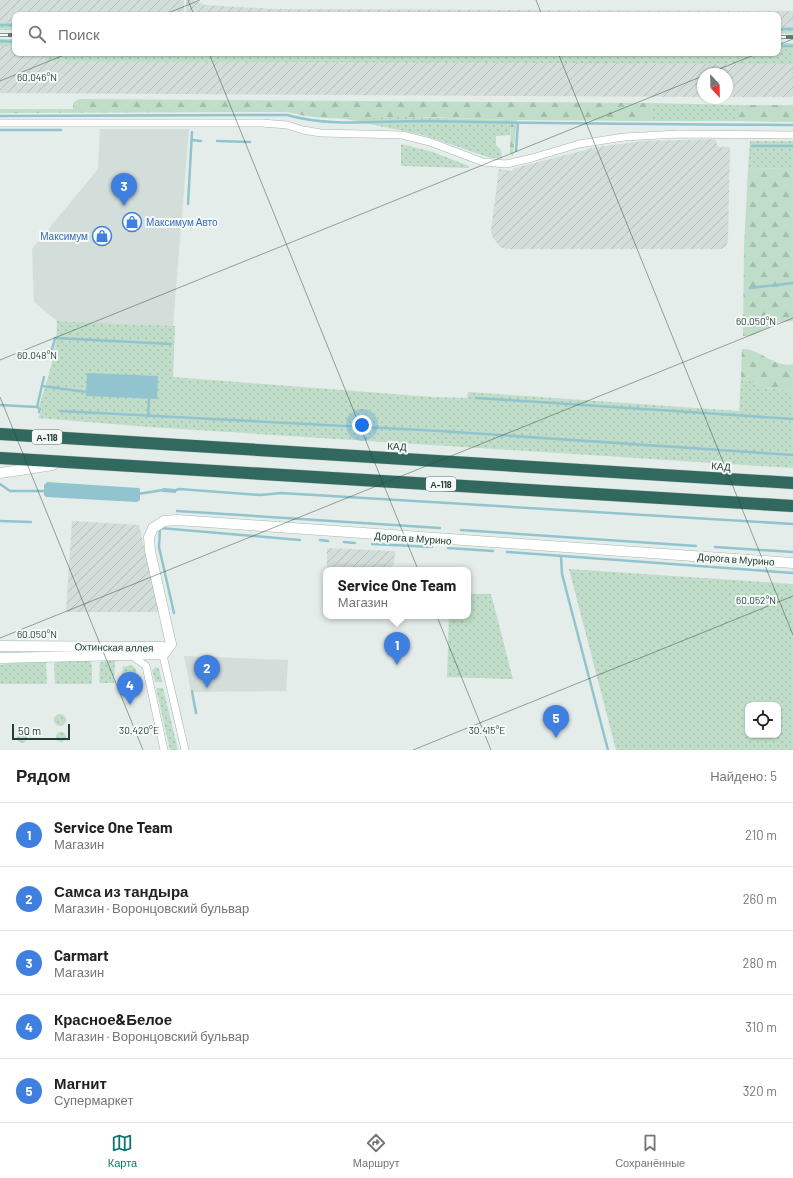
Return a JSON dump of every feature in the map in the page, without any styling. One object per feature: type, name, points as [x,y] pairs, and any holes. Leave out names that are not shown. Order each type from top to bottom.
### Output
[{"type":"highway","name":"КАД","points":[[0,434],[793,483]]},
{"type":"highway","name":"А-118","points":[[0,458],[793,506]]},
{"type":"street","points":[[0,123],[262,123],[287,125],[303,130],[321,133],[402,135],[430,142],[483,162],[506,164],[579,144],[624,137],[679,134],[793,135]]},
{"type":"street","points":[[0,472],[43,466],[89,463]]},
{"type":"street","name":"Дорога в Мурино","points":[[171,644],[149,537],[153,528],[164,521],[176,520],[793,563]]},
{"type":"street","name":"Охтинская аллея","points":[[163,655],[171,644]]},
{"type":"street","name":"Охтинская аллея","points":[[0,646],[163,655]]},
{"type":"street","points":[[131,655],[146,666],[164,750]]},
{"type":"street","points":[[146,666],[152,657],[162,658],[163,655],[185,750]]},
{"type":"street","name":"Охтинская аллея","points":[[0,658],[163,655]]},
{"type":"shaded area","points":[[0,0],[184,0],[184,12],[12,12],[12,23],[0,23]]},
{"type":"shaded area","points":[[186,0],[193,0],[206,5],[275,9],[793,11],[793,27],[781,27],[781,12],[186,12]]},
{"type":"shaded area","points":[[0,46],[12,46],[12,56],[45,56],[45,60],[793,64],[793,97],[733,97],[733,68],[697,68],[697,97],[0,93]]},
{"type":"shaded area","points":[[100,129],[189,129],[173,326],[57,321],[34,302],[32,249],[98,169]]},
{"type":"shaded area","points":[[715,139],[718,147],[730,147],[728,241],[726,246],[722,249],[506,249],[500,247],[492,236],[491,230],[499,169],[511,171],[515,168],[597,147],[644,141]]},
{"type":"shaded area","points":[[72,521],[139,525],[159,612],[66,612]]},
{"type":"shaded area","points":[[327,548],[395,551],[394,564],[390,567],[327,567]]},
{"type":"shaded area","points":[[184,656],[288,660],[286,691],[191,692]]},
{"type":"green space","points":[[0,23],[12,23],[12,30],[0,30]]},
{"type":"green space","points":[[781,27],[793,27],[793,34],[781,33]]},
{"type":"green space","points":[[0,39],[12,39],[12,46],[0,46]]},
{"type":"green space","points":[[781,43],[793,43],[793,64],[45,61],[45,56],[781,56]]},
{"type":"green space","points":[[79,99],[650,103],[652,105],[651,119],[649,121],[517,120],[513,156],[510,153],[511,120],[416,117],[330,118],[287,112],[0,113],[0,109],[73,109],[73,103]]},
{"type":"green space","points":[[650,103],[739,105],[738,119],[740,121],[649,121],[651,118],[652,105]]},
{"type":"green space","points":[[739,105],[793,105],[793,122],[740,121],[738,119]]},
{"type":"green space","points":[[406,117],[511,120],[510,135],[496,136],[496,145],[501,150],[502,158],[491,158],[423,135],[341,118]]},
{"type":"green space","points":[[750,141],[793,141],[793,168],[748,169]]},
{"type":"green space","points":[[401,144],[433,152],[469,166],[469,168],[401,166]]},
{"type":"green space","points":[[793,168],[793,321],[776,323],[756,334],[743,336],[744,247],[748,169]]},
{"type":"green space","points":[[57,321],[175,326],[173,377],[432,397],[467,398],[468,392],[739,411],[741,377],[766,388],[793,391],[793,468],[150,427],[38,418],[42,410],[39,406],[54,354]]},
{"type":"green space","points":[[742,349],[755,352],[780,364],[793,364],[793,391],[766,388],[741,377]]},
{"type":"green space","points":[[569,569],[793,584],[793,750],[616,750]]},
{"type":"green space","points":[[471,594],[491,594],[513,679],[447,677],[449,619],[471,619]]},
{"type":"green space","points":[[89,660],[92,665],[92,684],[55,684],[54,664],[56,661]]},
{"type":"green space","points":[[115,660],[114,683],[99,683],[100,662]]},
{"type":"green space","points":[[25,661],[46,661],[47,684],[0,684],[0,665]]},
{"type":"green space","points":[[132,665],[136,669],[137,681],[123,683],[121,680],[123,667]]},
{"type":"green space","points":[[156,667],[159,668],[162,682],[155,682],[152,670]]},
{"type":"green space","points":[[156,688],[163,688],[178,750],[170,750]]},
{"type":"green space","points":[[58,714],[62,714],[66,720],[62,726],[58,726],[54,722],[54,718]]},
{"type":"green space","points":[[61,732],[66,737],[61,742],[56,737]]},
{"type":"green space","points":[[22,733],[27,738],[22,743],[17,738]]},
{"type":"water","points":[[87,373],[158,376],[157,399],[86,396]]},
{"type":"water","points":[[47,482],[139,488],[140,500],[137,502],[46,497],[44,495],[44,485]]},
{"type":"water","points":[[161,489],[175,489],[176,493],[163,492]]},
{"type":"waterway","points":[[0,25],[12,25]]},
{"type":"waterway","points":[[781,29],[793,29]]},
{"type":"waterway","points":[[0,41],[12,42]]},
{"type":"waterway","points":[[781,46],[793,46]]},
{"type":"waterway","points":[[0,116],[287,115],[304,119],[340,122],[431,121],[793,125]]},
{"type":"waterway","points":[[516,151],[518,123]]},
{"type":"waterway","points":[[0,130],[61,130]]},
{"type":"waterway","points":[[188,204],[192,132]]},
{"type":"waterway","points":[[192,140],[201,141]]},
{"type":"waterway","points":[[217,141],[250,142]]},
{"type":"waterway","points":[[752,146],[793,146]]},
{"type":"waterway","points":[[750,288],[793,283]]},
{"type":"waterway","points":[[50,358],[55,338],[171,344]]},
{"type":"waterway","points":[[0,405],[37,407],[44,377]]},
{"type":"waterway","points":[[42,386],[86,392]]},
{"type":"waterway","points":[[476,398],[793,419]]},
{"type":"waterway","points":[[148,416],[149,399]]},
{"type":"waterway","points":[[37,407],[40,409],[39,412]]},
{"type":"waterway","points":[[60,411],[440,431],[793,455]]},
{"type":"waterway","points":[[0,484],[10,491],[45,491]]},
{"type":"waterway","points":[[174,491],[179,489],[261,495],[281,493],[793,524]]},
{"type":"waterway","points":[[138,494],[163,490]]},
{"type":"waterway","points":[[177,511],[440,528]]},
{"type":"waterway","points":[[0,521],[31,522]]},
{"type":"waterway","points":[[174,613],[159,547],[160,528],[300,540]]},
{"type":"waterway","points":[[461,530],[696,546]]},
{"type":"waterway","points":[[320,540],[328,541]]},
{"type":"waterway","points":[[344,542],[355,543]]},
{"type":"waterway","points":[[372,544],[432,547]]},
{"type":"waterway","points":[[715,547],[793,552]]},
{"type":"waterway","points":[[448,548],[493,551]]},
{"type":"waterway","points":[[507,552],[793,573]]},
{"type":"waterway","points":[[561,557],[562,574],[608,750]]},
{"type":"waterway","points":[[192,691],[196,713]]},
{"type":"railway","points":[[0,35],[12,35]]},
{"type":"railway","points":[[781,37],[793,37]]},
{"type":"place","name":"Carmart","points":[[124,206]]},
{"type":"place","name":"Максимум Авто","points":[[132,222]]},
{"type":"place","name":"Максимум","points":[[102,236]]},
{"type":"place","name":"Service One Team","points":[[397,665]]},
{"type":"place","name":"Самса из тандыра","points":[[207,688]]},
{"type":"place","name":"Красное&Белое","points":[[130,705]]},
{"type":"place","name":"Магнит","points":[[556,738]]}]
